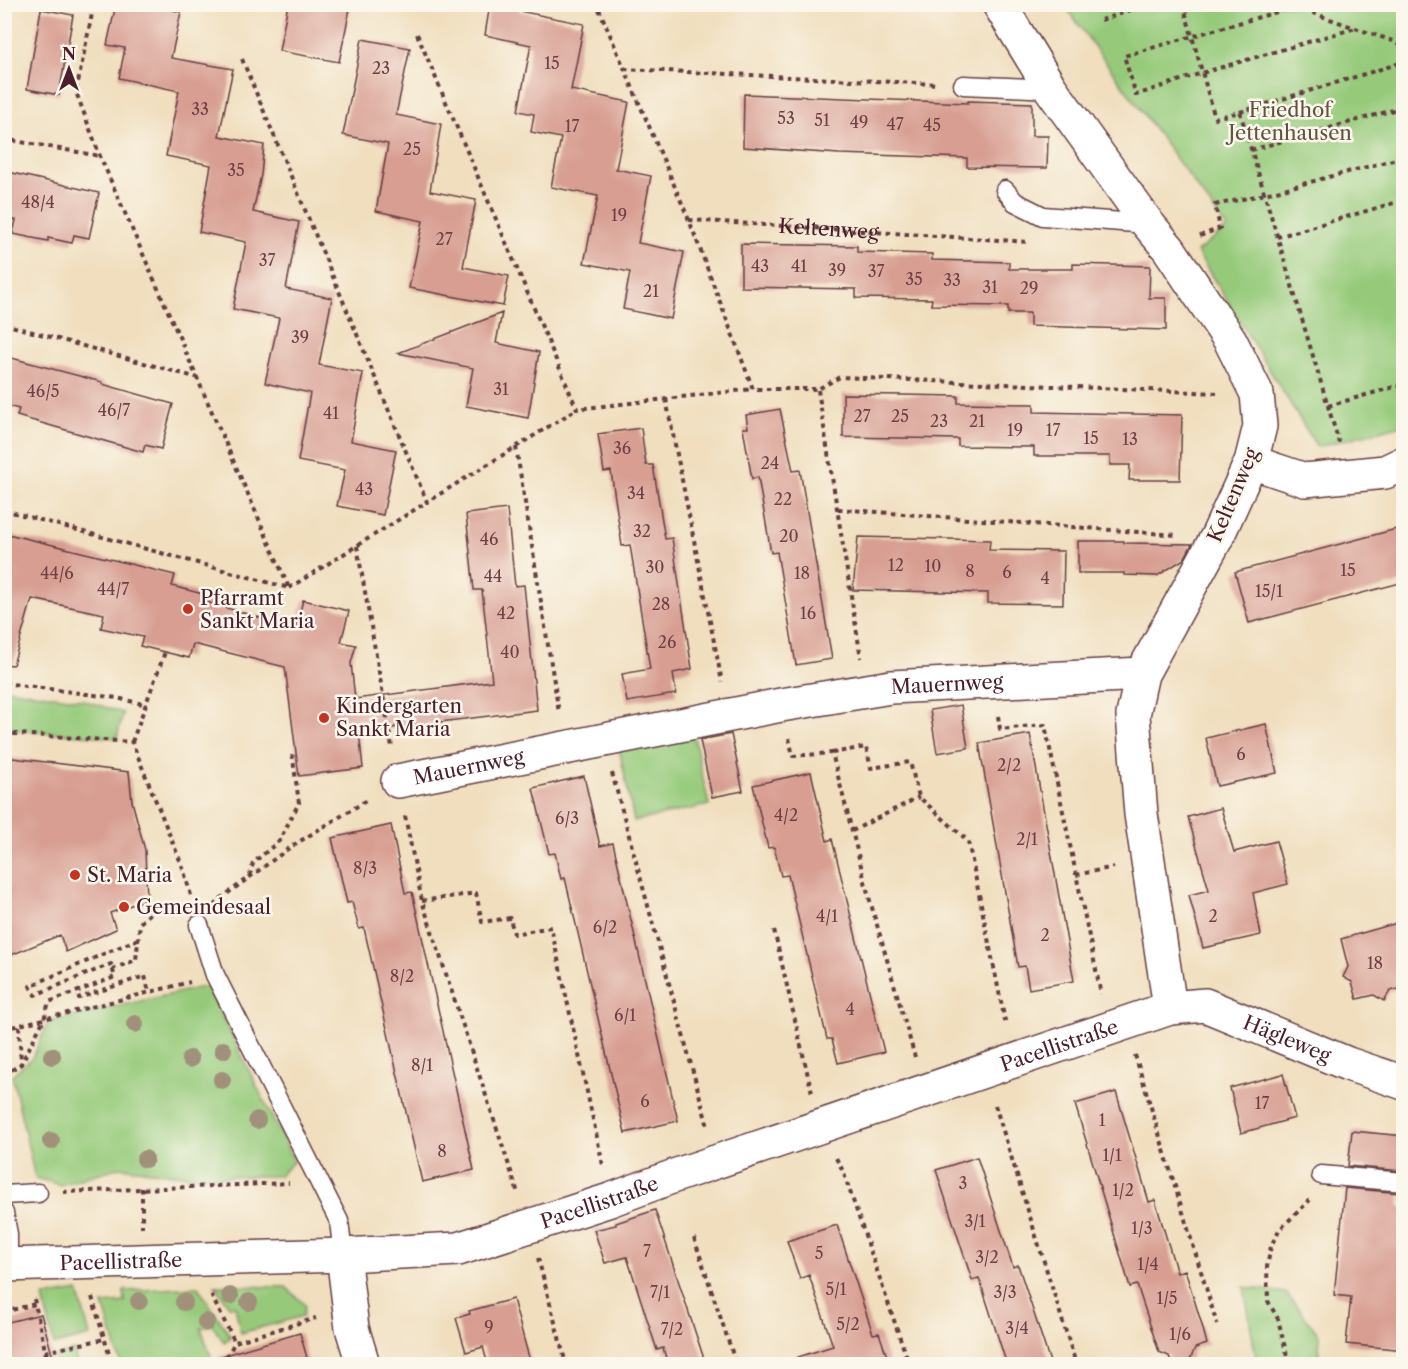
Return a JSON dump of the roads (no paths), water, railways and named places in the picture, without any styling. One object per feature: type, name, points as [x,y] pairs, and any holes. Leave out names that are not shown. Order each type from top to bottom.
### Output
[{"type":"street","name":"Keltenweg","points":[[999,4],[1051,89],[1148,224],[1169,249],[1230,340],[1257,394],[1260,426],[1251,462],[1217,537],[1142,674],[1133,715],[1141,814],[1170,1008]]},
{"type":"street","points":[[1251,462],[1305,480],[1385,472],[1404,463]]},
{"type":"street","name":"Mauernweg","points":[[398,781],[781,705],[891,687],[1142,674]]},
{"type":"street","name":"Hägleweg","points":[[1170,1008],[1205,1005],[1348,1064],[1404,1083]]},
{"type":"street","name":"Pacellistraße","points":[[6,1265],[343,1255],[458,1249],[610,1200],[717,1161],[1170,1008]]},
{"type":"street","points":[[343,1255],[352,1328],[363,1365]]},
{"type":"lane","points":[[963,85],[1051,89]]},
{"type":"lane","points":[[1005,190],[1015,202],[1042,216],[1148,224]]},
{"type":"lane","points":[[199,925],[215,975],[339,1221],[343,1255]]},
{"type":"lane","points":[[1321,1175],[1404,1182]]},
{"type":"lane","points":[[4,1195],[38,1192]]},
{"type":"lane","points":[[4,1213],[8,1234],[6,1265]]},
{"type":"place","name":"Pfarramt Sankt Maria","points":[[188,609]]},
{"type":"place","name":"Kindergarten Sankt Maria","points":[[324,718]]},
{"type":"place","name":"St. Maria","points":[[75,875]]},
{"type":"place","name":"Gemeindesaal","points":[[124,907]]},
{"type":"park label","name":"Friedhof Jettenhausen","points":[[1290,122]]}]
